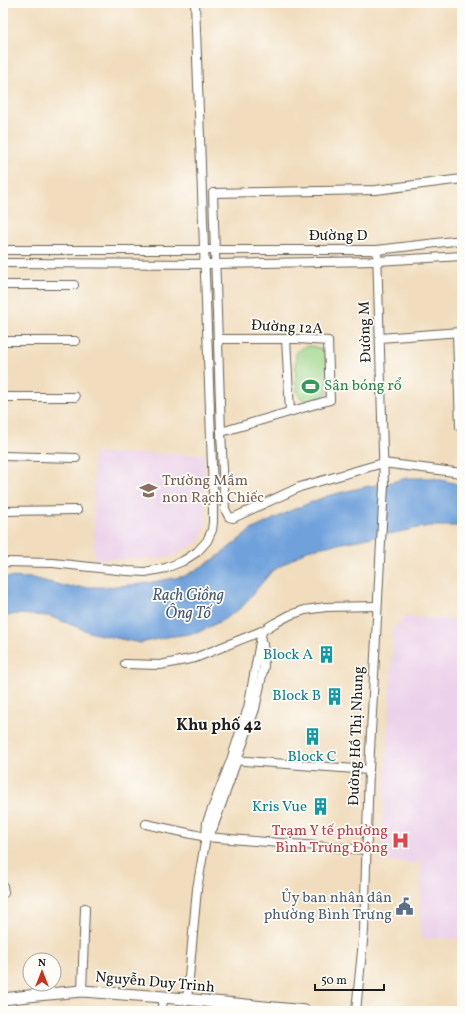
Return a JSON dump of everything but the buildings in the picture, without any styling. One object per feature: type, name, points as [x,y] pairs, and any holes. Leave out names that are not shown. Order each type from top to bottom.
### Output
[{"type":"main road","name":"Nguyễn Duy Trinh","points":[[3,999],[82,991],[164,997],[305,1011]]},
{"type":"street","points":[[3,562],[53,563],[145,572],[166,568],[183,561],[197,552],[207,541],[212,530],[213,492],[195,3]]},
{"type":"street","points":[[462,179],[376,190],[213,193],[221,432],[225,509],[229,517],[233,518],[300,487],[383,463],[462,473]]},
{"type":"street","name":"Đường D","points":[[3,250],[377,250],[462,240]]},
{"type":"street","name":"Đường M","points":[[377,250],[384,485]]},
{"type":"street","name":"Đường D","points":[[3,263],[215,264],[377,261],[462,256]]},
{"type":"street","points":[[3,285],[74,285]]},
{"type":"street","points":[[380,338],[459,333],[461,399],[460,428]]},
{"type":"street","name":"Đường 12A","points":[[218,339],[286,339],[328,341],[330,400],[221,432]]},
{"type":"street","points":[[286,339],[290,412]]},
{"type":"street","points":[[3,341],[75,341]]},
{"type":"street","points":[[3,397],[76,397]]},
{"type":"street","points":[[3,456],[76,458]]},
{"type":"street","name":"Đường Hồ Thị Nhung","points":[[356,1011],[364,931],[369,770],[384,485]]},
{"type":"street","points":[[3,511],[77,510]]},
{"type":"street","points":[[125,664],[160,665],[195,658],[262,631],[285,618],[305,610],[326,607],[377,606]]},
{"type":"street","points":[[187,1000],[198,889],[206,837],[213,828],[264,666],[262,631]]},
{"type":"street","points":[[234,760],[369,770]]},
{"type":"street","points":[[146,824],[206,837],[367,850]]},
{"type":"street","points":[[3,886],[3,893]]},
{"type":"street","points":[[82,991],[85,908]]},
{"type":"street","points":[[161,1011],[164,997]]},
{"type":"shaded area","name":"Trường Mầm non Rạch Chiếc","points":[[93,453],[204,454],[206,526],[201,537],[196,543],[172,556],[160,558],[94,559]]},
{"type":"shaded area","points":[[404,617],[462,619],[462,939],[420,938],[421,863],[380,861],[393,628]]},
{"type":"green space","points":[[308,346],[316,347],[322,351],[327,362],[327,392],[316,401],[307,401],[299,396],[297,392],[295,367],[296,354],[301,348]]},
{"type":"water","name":"Rạch Giồng Ông Tố","points":[[406,478],[433,478],[462,485],[462,526],[429,526],[307,550],[271,572],[242,607],[223,620],[197,633],[167,637],[140,643],[92,633],[49,616],[16,614],[3,617],[3,577],[33,578],[68,587],[104,587],[142,584],[185,576],[216,558],[251,530],[292,510],[327,496]]},
{"type":"place","name":"Sân bóng rổ","points":[[311,386]]},
{"type":"place","name":"Trường Mầm non Rạch Chiếc","points":[[149,490]]},
{"type":"place","name":"Block A","points":[[326,655]]},
{"type":"place","name":"Block B","points":[[334,696]]},
{"type":"place","name":"Block C","points":[[312,736]]},
{"type":"place","name":"Kris Vue","points":[[320,807]]},
{"type":"place","name":"Trạm Y tế phường Bình Trưng Đông","points":[[401,840]]},
{"type":"place","name":"Ủy ban nhân dân phường Bình Trưng","points":[[405,907]]},
{"type":"district","name":"Khu phố 42","points":[[219,726]]}]
